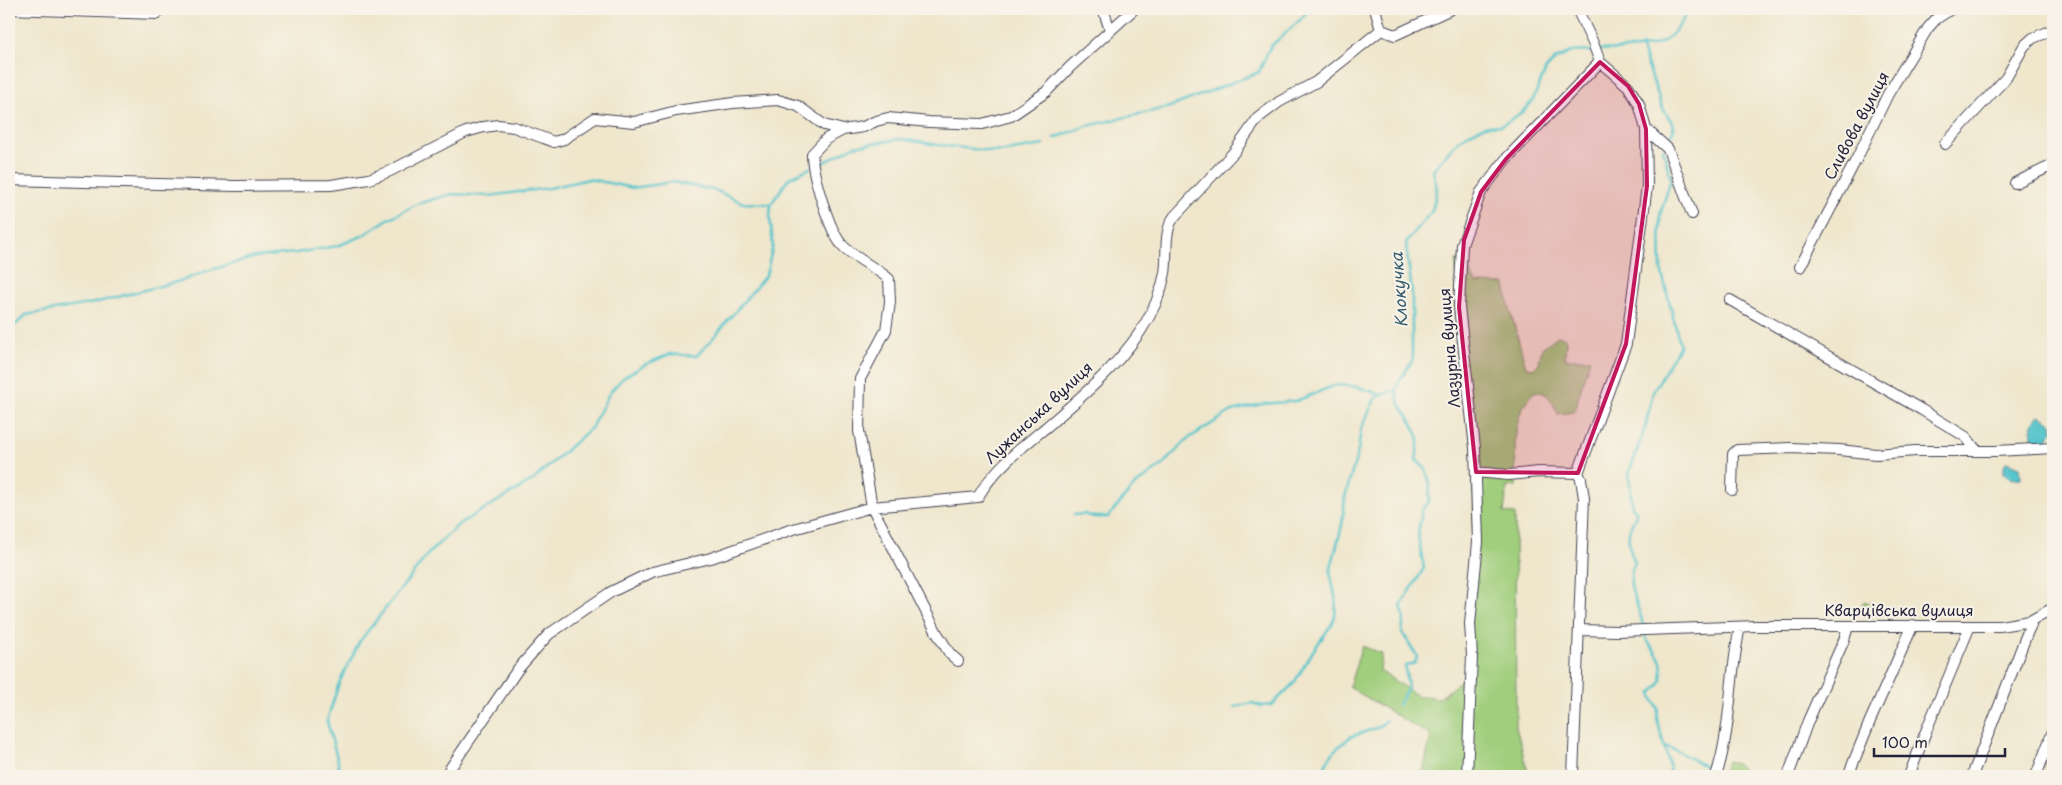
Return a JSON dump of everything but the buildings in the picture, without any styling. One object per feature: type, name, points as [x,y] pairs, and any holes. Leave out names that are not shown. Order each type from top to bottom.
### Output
[{"type":"street","points":[[9,9],[156,14]]},
{"type":"street","points":[[1103,9],[1110,30]]},
{"type":"street","points":[[958,661],[950,654],[937,633],[872,508],[859,431],[860,379],[886,330],[890,302],[889,279],[842,244],[822,200],[812,167],[812,154],[826,139],[843,130],[863,127],[876,120],[888,118],[982,124],[1011,116],[1046,92],[1134,9]]},
{"type":"street","points":[[1375,9],[1381,30],[1395,35],[1451,9]]},
{"type":"street","points":[[1572,776],[1580,630],[1580,547],[1584,498],[1581,479],[1578,473],[1626,344],[1647,186],[1646,129],[1639,104],[1628,86],[1599,58],[1577,9]]},
{"type":"street","name":"Сливова вулиця","points":[[1800,267],[1866,141],[1888,94],[1928,28],[1936,19],[1951,9]]},
{"type":"street","name":"Лужанська вулиця","points":[[445,776],[518,669],[549,634],[611,592],[652,572],[711,558],[790,530],[872,508],[978,497],[1016,453],[1096,381],[1128,349],[1147,320],[1159,296],[1164,275],[1170,222],[1234,152],[1258,118],[1279,102],[1316,82],[1381,30]]},
{"type":"street","points":[[1945,144],[2006,78],[2024,46],[2033,38],[2053,30]]},
{"type":"street","name":"Лазурна вулиця","points":[[1467,776],[1471,668],[1470,624],[1478,542],[1476,472],[1459,307],[1460,270],[1465,234],[1481,192],[1506,159],[1599,58]]},
{"type":"street","points":[[9,180],[234,186],[331,185],[369,179],[390,171],[466,132],[484,127],[498,125],[514,127],[554,142],[564,139],[594,118],[634,122],[676,111],[769,100],[778,100],[798,106],[824,126],[843,130]]},
{"type":"street","points":[[1646,129],[1665,146],[1692,214]]},
{"type":"street","points":[[2015,183],[2053,165]]},
{"type":"street","points":[[1730,300],[1922,410],[1966,437],[1976,450]]},
{"type":"street","points":[[1732,490],[1734,454],[1737,450],[1790,448],[1876,454],[2053,448]]},
{"type":"street","points":[[1476,472],[1508,475],[1540,472],[1578,473]]},
{"type":"street","name":"Кварцівська вулиця","points":[[1580,630],[1617,631],[1740,627],[1913,625],[2010,626],[2030,620],[2053,608]]},
{"type":"street","points":[[1972,776],[2028,631],[2030,620]]},
{"type":"street","points":[[1848,776],[1870,721],[1913,625]]},
{"type":"street","points":[[1788,776],[1811,714],[1844,640],[1848,626]]},
{"type":"street","points":[[1909,776],[1970,626]]},
{"type":"street","points":[[1716,776],[1728,730],[1735,656],[1740,627]]},
{"type":"street","points":[[2036,776],[2053,731]]},
{"type":"highlighted area","points":[[1600,62],[1628,86],[1639,104],[1646,129],[1647,186],[1626,344],[1578,473],[1476,472],[1459,307],[1464,240],[1481,192],[1506,159]]},
{"type":"green space","points":[[1456,260],[1464,260],[1476,283],[1505,284],[1509,306],[1526,367],[1534,368],[1539,363],[1542,348],[1558,336],[1566,338],[1565,359],[1590,359],[1574,412],[1558,414],[1547,395],[1539,392],[1534,392],[1526,402],[1517,424],[1515,449],[1516,486],[1507,487],[1504,513],[1515,514],[1516,727],[1529,776],[1422,776],[1431,736],[1349,687],[1362,646],[1382,654],[1380,671],[1416,695],[1440,698],[1466,676],[1473,589],[1474,447],[1456,318]]},
{"type":"green space","points":[[1864,601],[1875,606],[1873,615],[1868,615],[1864,612],[1862,604]]},
{"type":"green space","points":[[1727,761],[1739,766],[1748,776],[1721,776]]},
{"type":"water","points":[[2039,415],[2052,423],[2053,430],[2045,442],[2036,445],[2032,442],[2032,431],[2033,424]]},
{"type":"water","points":[[2006,462],[2020,467],[2021,478],[2012,479],[2004,473]]},
{"type":"waterway","points":[[1055,138],[1087,126],[1170,107],[1259,72],[1270,47],[1300,20],[1309,9]]},
{"type":"waterway","name":"Клокучка","points":[[1598,50],[1639,48],[1662,42],[1674,32],[1689,9]]},
{"type":"waterway","points":[[1641,46],[1662,107],[1673,124],[1673,131],[1666,145]]},
{"type":"waterway","name":"Клокучка","points":[[1398,705],[1408,688],[1405,666],[1415,663],[1417,656],[1402,632],[1404,617],[1401,606],[1424,568],[1418,536],[1422,510],[1429,501],[1430,483],[1425,468],[1416,460],[1419,438],[1399,403],[1396,390],[1413,359],[1412,292],[1406,245],[1432,211],[1437,189],[1433,170],[1460,139],[1484,126],[1502,125],[1521,113],[1532,102],[1546,69],[1556,59],[1571,52],[1593,51]]},
{"type":"waterway","points":[[815,166],[854,146],[901,139],[999,152],[1044,145]]},
{"type":"waterway","points":[[1643,627],[1631,588],[1635,562],[1630,549],[1629,535],[1636,511],[1632,507],[1629,473],[1645,428],[1653,392],[1680,345],[1661,269],[1660,215],[1671,179],[1663,149]]},
{"type":"waterway","points":[[340,776],[327,721],[339,683],[360,641],[429,553],[459,524],[532,481],[591,428],[610,392],[624,377],[644,365],[670,354],[696,356],[709,343],[766,275],[773,245],[770,216],[771,204],[789,178],[810,168]]},
{"type":"waterway","points":[[9,331],[26,315],[94,303],[184,280],[207,271],[256,257],[337,246],[362,236],[388,219],[417,204],[452,194],[489,196],[549,188],[589,179],[633,188],[673,182],[717,191],[743,203],[771,204]]},
{"type":"waterway","points":[[1074,515],[1084,514],[1094,517],[1108,517],[1134,486],[1161,466],[1189,438],[1232,411],[1262,404],[1296,401],[1336,385],[1359,387],[1381,395],[1396,390]]},
{"type":"waterway","points":[[1234,707],[1252,703],[1262,706],[1272,705],[1294,683],[1332,624],[1335,616],[1336,601],[1330,572],[1342,525],[1345,497],[1358,451],[1361,429],[1375,399],[1381,395]]},
{"type":"waterway","points":[[1644,632],[1661,663],[1661,681],[1651,694],[1658,709],[1657,719],[1664,746],[1714,771]]},
{"type":"waterway","name":"Клокучка","points":[[1325,776],[1325,765],[1335,750],[1350,737],[1379,727],[1386,720]]},
{"type":"waterway","points":[[1664,746],[1669,763],[1670,776]]}]
